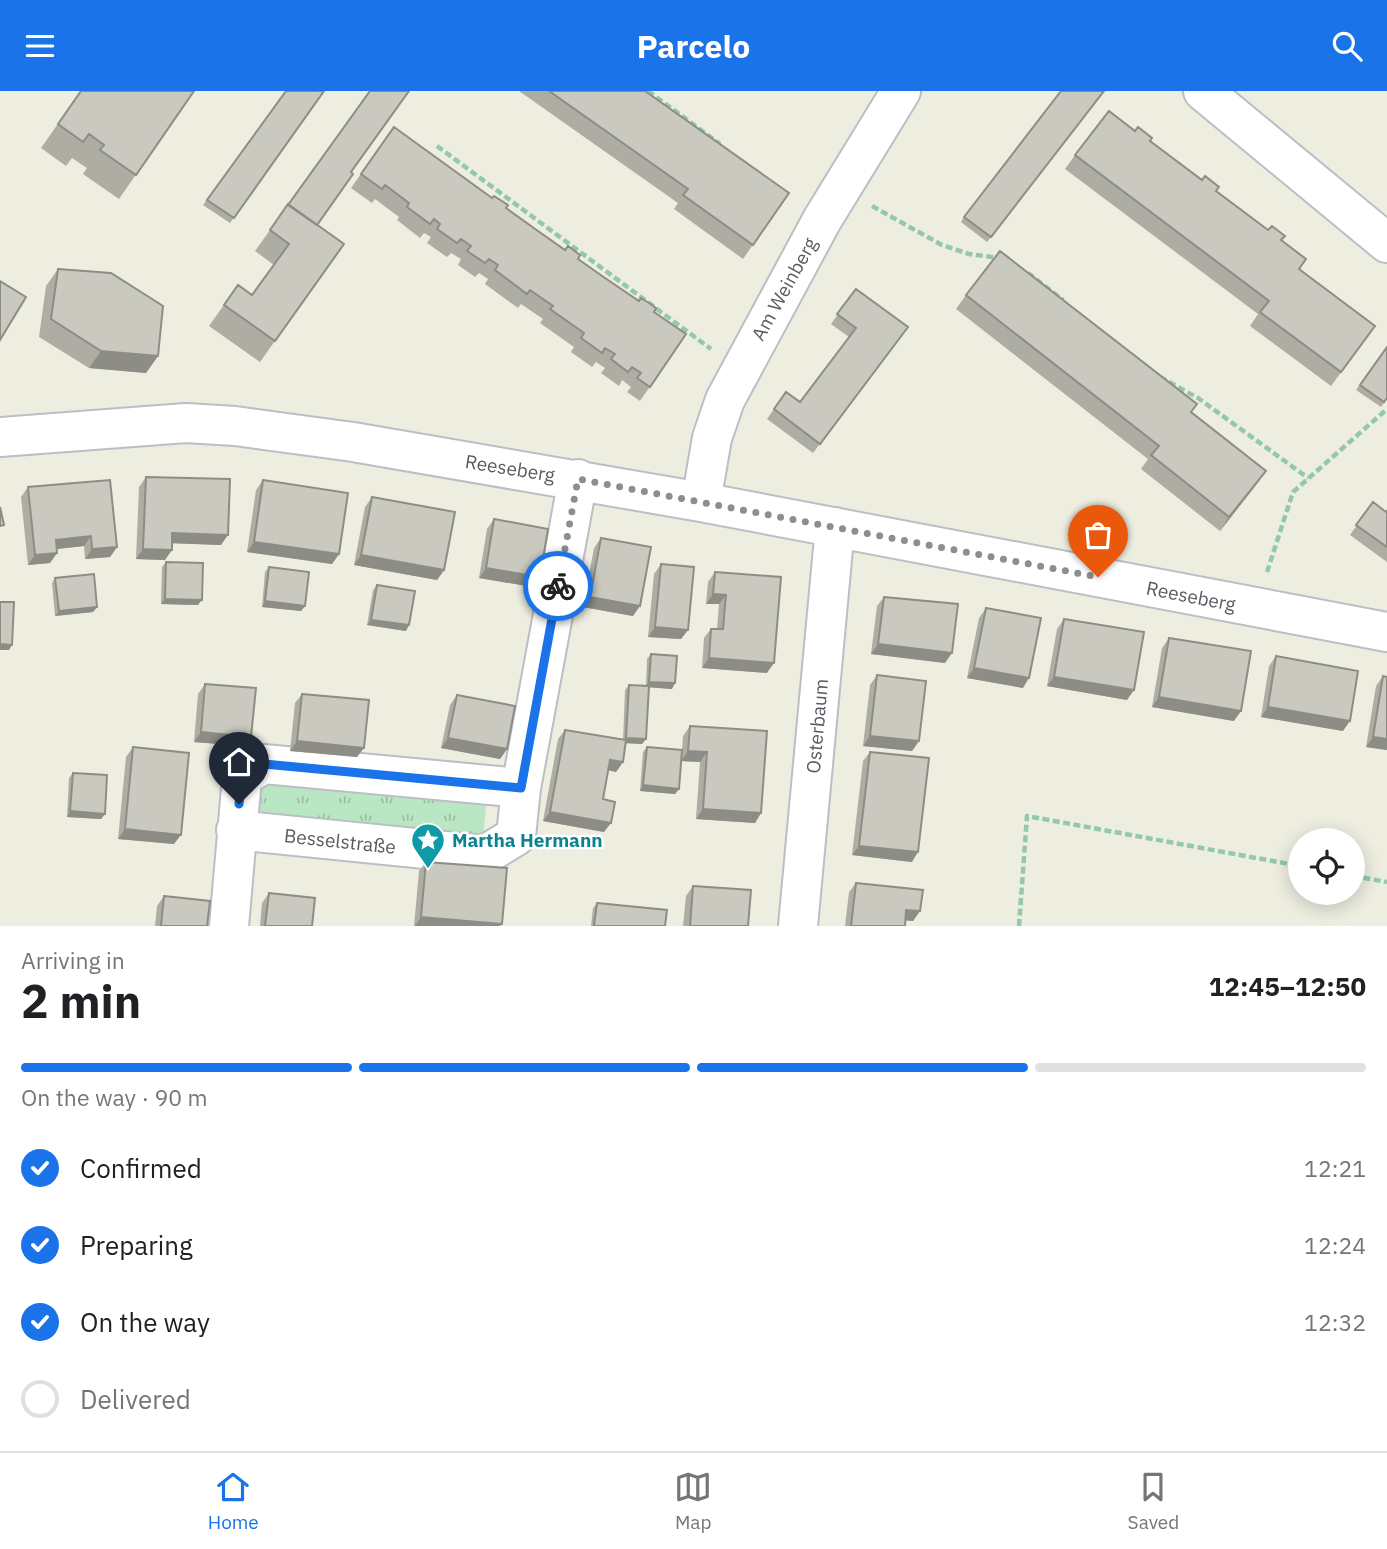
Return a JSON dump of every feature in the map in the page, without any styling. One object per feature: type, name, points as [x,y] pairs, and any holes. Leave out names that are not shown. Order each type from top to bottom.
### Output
[{"type":"street","name":"Am Weinberg","points":[[701,502],[712,438],[739,370],[840,189],[901,91]]},
{"type":"street","points":[[1203,91],[1387,243]]},
{"type":"street","name":"Reeseberg","points":[[0,437],[186,423],[235,426],[353,442],[578,479],[1387,632]]},
{"type":"street","name":"Besselstraße","points":[[236,831],[485,855],[516,836],[521,788],[578,479]]},
{"type":"street","name":"Osterbaum","points":[[798,926],[835,527]]},
{"type":"street","points":[[229,926],[242,777],[264,764],[521,788]]},
{"type":"path","points":[[648,91],[724,147]]},
{"type":"path","points":[[437,146],[739,370]]},
{"type":"path","points":[[840,189],[942,244],[969,254],[1003,259]]},
{"type":"path","points":[[1024,271],[1066,303]]},
{"type":"path","points":[[1151,371],[1198,398],[1308,478]]},
{"type":"path","points":[[1255,608],[1293,492],[1387,409]]},
{"type":"path","points":[[1019,926],[1027,816],[1288,864]]},
{"type":"path","points":[[1365,878],[1387,882]]},
{"type":"green space","points":[[260,775],[487,798],[482,847],[255,825]]},
{"type":"building","points":[[81,91],[194,91],[136,175],[100,150],[104,145],[89,134],[83,142],[58,124]]},
{"type":"building","points":[[286,91],[324,91],[234,218],[207,200]]},
{"type":"building","points":[[370,91],[409,91],[317,225],[288,205]]},
{"type":"building","points":[[549,91],[645,91],[789,193],[753,245],[683,195],[688,189]]},
{"type":"building","points":[[1061,91],[1104,91],[991,237],[964,217]]},
{"type":"building","points":[[1109,111],[1135,131],[1138,127],[1152,138],[1150,141],[1202,180],[1205,176],[1219,187],[1216,191],[1268,230],[1272,226],[1285,236],[1281,240],[1306,259],[1299,269],[1375,326],[1341,372],[1260,312],[1269,301],[1075,155]]},
{"type":"building","points":[[394,127],[492,198],[494,196],[508,205],[506,208],[565,250],[568,246],[580,255],[578,259],[605,278],[639,301],[641,298],[649,303],[656,308],[654,312],[686,334],[650,387],[637,378],[641,373],[632,367],[628,372],[611,359],[615,354],[605,348],[602,353],[581,338],[584,333],[550,309],[553,306],[530,290],[527,294],[495,270],[498,265],[489,259],[485,263],[467,251],[471,246],[461,239],[457,243],[437,229],[440,224],[434,219],[430,224],[407,207],[409,203],[385,185],[382,189],[361,174]]},
{"type":"building","points":[[288,204],[344,244],[275,341],[224,305],[238,285],[252,295],[289,244],[270,230]]},
{"type":"building","points":[[1000,251],[1197,404],[1191,412],[1266,471],[1229,517],[1151,455],[1159,446],[966,295]]},
{"type":"building","points":[[58,269],[111,273],[163,306],[158,356],[101,351],[51,319]]},
{"type":"building","points":[[0,281],[26,297],[0,340]]},
{"type":"building","points":[[856,289],[908,327],[820,444],[774,409],[786,392],[800,402],[856,328],[837,314]]},
{"type":"building","points":[[1387,347],[1387,398],[1384,402],[1360,385]]},
{"type":"building","points":[[146,477],[230,479],[228,535],[172,533],[172,550],[143,549]]},
{"type":"building","points":[[110,480],[117,547],[92,549],[91,536],[56,540],[57,553],[35,555],[28,487]]},
{"type":"building","points":[[263,480],[348,493],[339,554],[254,542]]},
{"type":"building","points":[[372,497],[455,512],[444,570],[361,555]]},
{"type":"building","points":[[1373,502],[1387,511],[1387,547],[1356,525]]},
{"type":"building","points":[[0,507],[4,525],[0,526]]},
{"type":"building","points":[[494,519],[548,529],[540,577],[486,568]]},
{"type":"building","points":[[601,538],[651,547],[640,606],[590,597]]},
{"type":"building","points":[[166,562],[203,563],[202,600],[165,599]]},
{"type":"building","points":[[661,564],[694,567],[688,630],[655,627]]},
{"type":"building","points":[[269,567],[309,572],[305,606],[265,601]]},
{"type":"building","points":[[715,572],[781,577],[774,663],[709,658],[711,629],[723,629],[726,595],[713,594]]},
{"type":"building","points":[[94,574],[97,607],[59,611],[55,578]]},
{"type":"building","points":[[377,585],[415,591],[409,625],[371,620]]},
{"type":"building","points":[[884,597],[958,604],[952,653],[878,644]]},
{"type":"building","points":[[0,602],[14,602],[12,645],[0,644]]},
{"type":"building","points":[[986,608],[1041,618],[1029,678],[974,668]]},
{"type":"building","points":[[1064,619],[1144,632],[1134,690],[1054,677]]},
{"type":"building","points":[[1169,638],[1251,651],[1241,711],[1159,697]]},
{"type":"building","points":[[651,654],[677,656],[675,683],[649,682]]},
{"type":"building","points":[[1276,656],[1358,671],[1350,721],[1268,707]]},
{"type":"building","points":[[877,675],[926,681],[919,741],[870,736]]},
{"type":"building","points":[[1383,676],[1387,677],[1387,739],[1373,737]]},
{"type":"building","points":[[205,684],[256,688],[251,737],[201,732]]},
{"type":"building","points":[[629,685],[649,686],[646,739],[626,738]]},
{"type":"building","points":[[302,694],[369,700],[364,748],[297,741]]},
{"type":"building","points":[[457,695],[515,706],[507,749],[448,738]]},
{"type":"building","points":[[690,726],[767,731],[761,813],[703,809],[707,752],[688,751]]},
{"type":"building","points":[[565,730],[626,740],[623,762],[610,760],[603,799],[615,802],[611,823],[550,812]]},
{"type":"building","points":[[133,747],[189,753],[181,835],[125,829]]},
{"type":"building","points":[[647,747],[682,750],[679,789],[643,785]]},
{"type":"building","points":[[870,752],[929,758],[918,852],[859,846]]},
{"type":"building","points":[[73,773],[107,775],[105,814],[70,811]]},
{"type":"building","points":[[426,862],[507,868],[502,924],[421,917]]},
{"type":"building","points":[[856,883],[923,890],[920,911],[906,910],[905,926],[851,926]]},
{"type":"building","points":[[693,886],[751,890],[748,926],[690,926]]},
{"type":"building","points":[[269,893],[315,898],[312,926],[265,926]]},
{"type":"building","points":[[164,896],[210,901],[207,926],[161,926]]},
{"type":"building","points":[[597,903],[667,910],[665,926],[594,926]]},
{"type":"way so far","points":[[558,586],[578,479],[1098,577]]},
{"type":"place","name":"Martha Hermann","points":[[428,870]]},
{"type":"route","points":[[239,804],[242,777],[264,764],[521,788],[558,586]]}]
